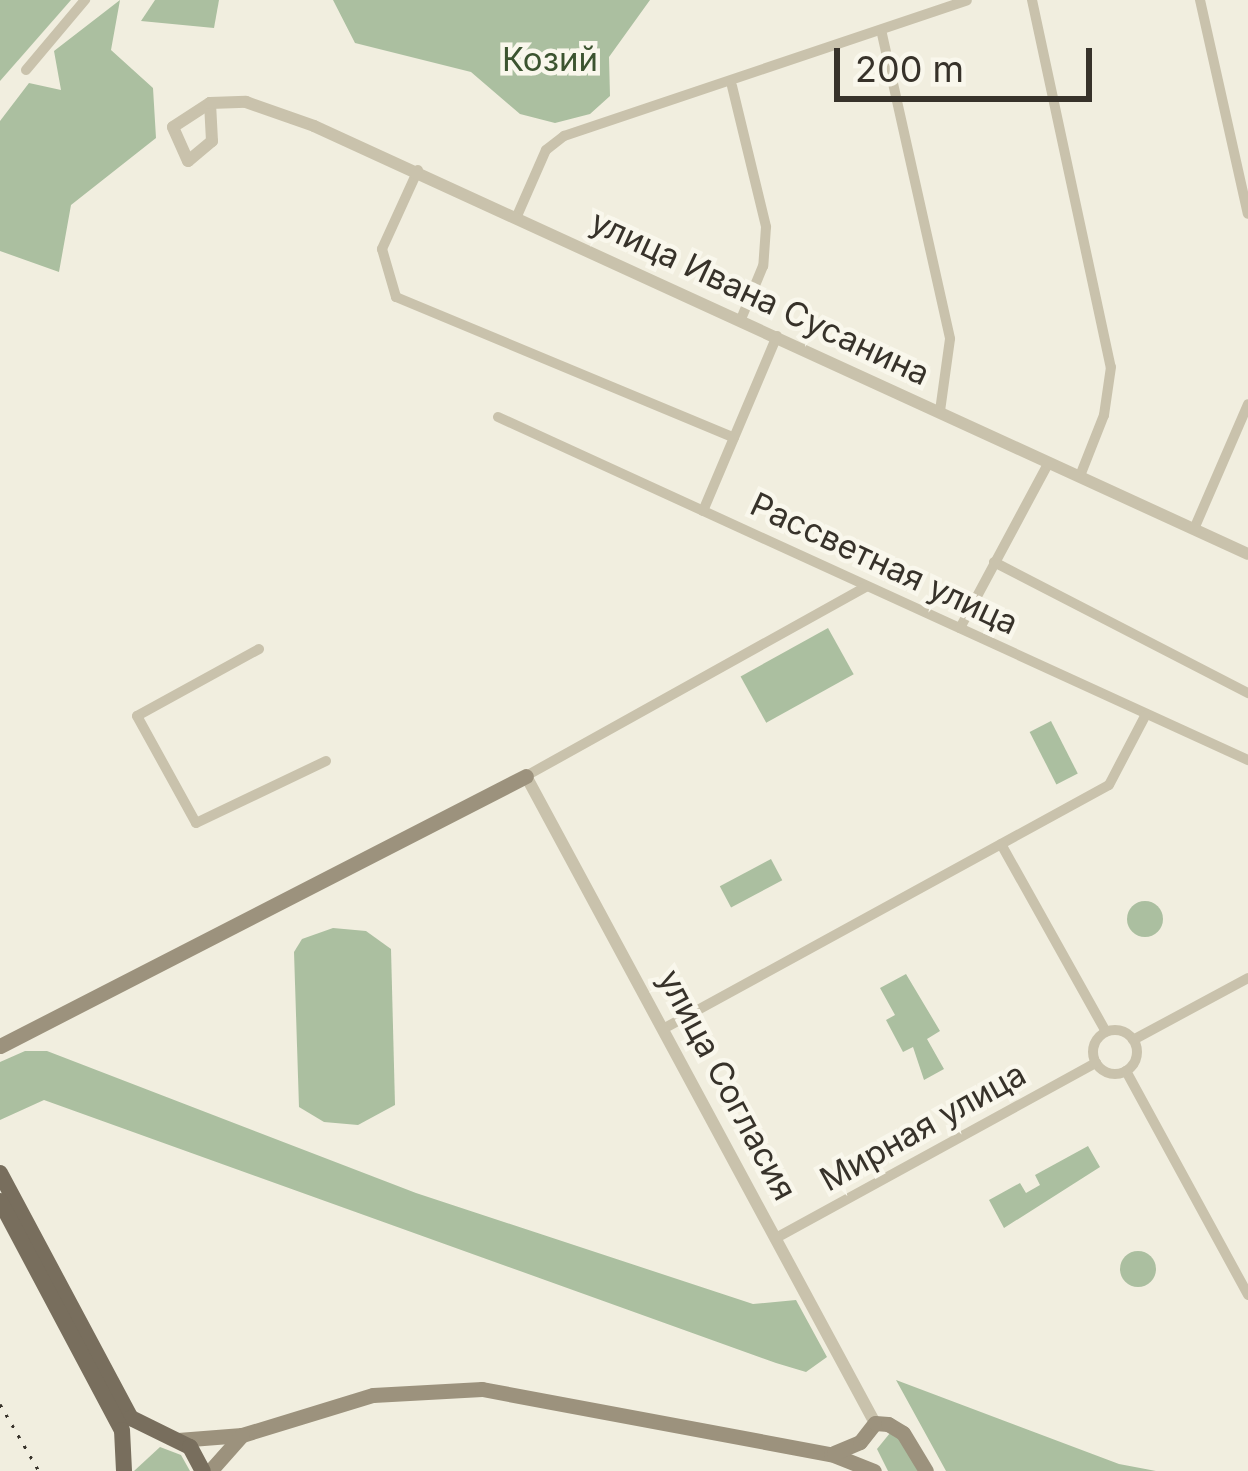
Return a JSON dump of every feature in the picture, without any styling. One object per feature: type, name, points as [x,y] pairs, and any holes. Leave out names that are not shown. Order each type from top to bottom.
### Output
[{"type":"main road","points":[[0,1046],[526,776]]},
{"type":"main road","points":[[0,1173],[131,1418],[171,1438],[206,1471],[242,1435]]},
{"type":"main road","points":[[0,1201],[122,1430],[125,1468]]},
{"type":"main road","points":[[125,1468],[145,1442],[242,1435],[373,1395],[482,1389],[832,1454],[874,1471]]},
{"type":"main road","points":[[832,1454],[870,1430]]},
{"type":"main road","name":"улица Согласия","points":[[874,1471],[870,1430],[903,1432],[926,1471]]},
{"type":"street","points":[[26,70],[85,0]]},
{"type":"street","points":[[517,216],[546,150],[564,136],[732,86],[967,0]]},
{"type":"street","points":[[1032,0],[1111,368],[1104,415],[1080,476]]},
{"type":"street","points":[[1200,0],[1248,214]]},
{"type":"street","points":[[882,34],[950,339],[940,411]]},
{"type":"street","points":[[732,86],[766,226],[763,266],[741,319]]},
{"type":"street","name":"улица Ивана Сусанина","points":[[210,103],[246,102],[418,170],[1248,554]]},
{"type":"street","points":[[210,103],[212,141],[188,161],[173,127],[210,103]]},
{"type":"street","points":[[418,170],[382,249],[397,297],[734,439]]},
{"type":"street","points":[[704,511],[777,336]]},
{"type":"street","points":[[1194,529],[1248,404]]},
{"type":"street","name":"Рассветная улица","points":[[499,417],[1248,760]]},
{"type":"street","points":[[961,628],[1049,462]]},
{"type":"street","points":[[994,562],[1248,693]]},
{"type":"street","points":[[526,776],[867,586]]},
{"type":"street","points":[[259,649],[136,716],[196,823],[326,761]]},
{"type":"street","points":[[663,1029],[1115,780],[1145,716]]},
{"type":"street","name":"улица Согласия","points":[[526,776],[776,1238],[870,1430]]},
{"type":"street","points":[[1001,844],[1106,1032],[1133,1040],[1248,978]]},
{"type":"street","points":[[1106,1032],[1095,1044],[1096,1063],[1111,1073],[1126,1071],[1136,1058],[1133,1040]]},
{"type":"street","name":"Мирная улица","points":[[776,1238],[1096,1063]]},
{"type":"street","points":[[1126,1071],[1248,1295]]},
{"type":"green space","points":[[0,0],[71,0],[0,81]]},
{"type":"green space","points":[[120,0],[111,50],[153,88],[156,138],[71,205],[59,272],[0,251],[0,121],[29,83],[61,90],[54,51]]},
{"type":"green space","points":[[155,0],[219,0],[214,28],[141,21]]},
{"type":"green space","name":"Козий","points":[[333,0],[650,0],[609,57],[610,96],[590,114],[555,123],[520,114],[471,72],[355,43]]},
{"type":"green space","points":[[828,628],[854,674],[766,723],[741,676]]},
{"type":"green space","points":[[1051,721],[1078,774],[1056,784],[1030,732]]},
{"type":"green space","points":[[771,859],[782,880],[731,907],[720,886]]},
{"type":"green space","points":[[1145,901],[1158,906],[1163,919],[1158,932],[1145,937],[1132,932],[1127,919],[1132,906]]},
{"type":"green space","points":[[333,928],[366,931],[391,949],[395,1105],[358,1125],[324,1122],[299,1107],[294,952],[302,939]]},
{"type":"green space","points":[[906,974],[940,1031],[927,1039],[944,1069],[924,1080],[913,1047],[903,1052],[886,1020],[895,1015],[880,988]]},
{"type":"green space","points":[[25,1051],[47,1051],[416,1193],[753,1304],[796,1300],[827,1357],[806,1372],[776,1363],[44,1100],[0,1120],[0,1062]]},
{"type":"green space","points":[[1088,1146],[1100,1167],[1004,1228],[989,1200],[1020,1183],[1026,1193],[1040,1185],[1035,1175]]},
{"type":"green space","points":[[1138,1251],[1151,1256],[1156,1269],[1151,1282],[1138,1287],[1125,1282],[1120,1269],[1125,1256]]},
{"type":"green space","points":[[896,1380],[1119,1464],[1156,1471],[946,1471]]},
{"type":"green space","points":[[890,1433],[901,1440],[918,1471],[888,1471],[877,1449]]},
{"type":"green space","points":[[160,1447],[181,1455],[190,1471],[134,1471]]},
{"type":"railway","points":[[0,1404],[39,1471]]}]
